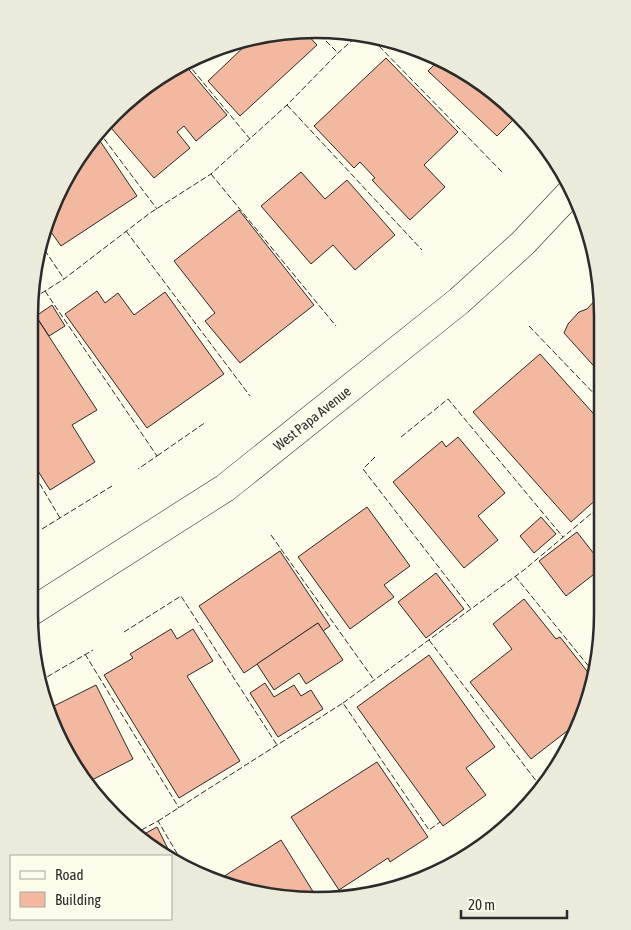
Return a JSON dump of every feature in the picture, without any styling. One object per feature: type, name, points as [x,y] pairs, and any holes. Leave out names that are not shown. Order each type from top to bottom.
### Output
[{"type":"street","name":"West Papa Avenue","points":[[38,607],[225,488],[459,301],[523,243],[567,197]]},
{"type":"building","points":[[297,38],[310,38],[317,45],[240,116],[208,81],[244,47]]},
{"type":"building","points":[[386,58],[458,132],[424,165],[445,187],[410,220],[372,180],[375,178],[360,162],[354,168],[314,126]]},
{"type":"building","points":[[435,64],[470,84],[499,106],[513,120],[497,136],[428,71]]},
{"type":"building","points":[[188,69],[227,115],[196,141],[184,126],[177,132],[190,148],[154,178],[111,127],[146,95]]},
{"type":"building","points":[[100,140],[137,196],[61,246],[51,231],[52,226],[75,176]]},
{"type":"building","points":[[301,172],[325,199],[347,180],[395,235],[355,270],[333,245],[311,264],[261,206]]},
{"type":"building","points":[[239,210],[314,305],[240,363],[205,321],[215,313],[174,261]]},
{"type":"building","points":[[97,291],[105,303],[118,293],[134,315],[165,292],[224,374],[147,428],[65,314]]},
{"type":"building","points":[[593,302],[594,366],[564,333],[568,324],[579,312],[587,309]]},
{"type":"building","points":[[52,305],[65,326],[49,336],[38,319],[38,315]]},
{"type":"building","points":[[38,320],[97,410],[72,425],[95,462],[50,490],[38,471]]},
{"type":"building","points":[[540,354],[594,414],[594,501],[571,522],[473,412]]},
{"type":"building","points":[[458,437],[505,493],[478,516],[498,540],[464,568],[393,482],[442,441],[446,447]]},
{"type":"building","points":[[367,507],[410,566],[384,585],[394,597],[350,629],[298,557]]},
{"type":"building","points":[[541,517],[556,534],[534,553],[520,536]]},
{"type":"building","points":[[577,532],[594,554],[594,574],[566,596],[539,561]]},
{"type":"building","points":[[280,551],[330,626],[323,631],[318,623],[244,673],[199,606]]},
{"type":"building","points":[[436,573],[464,609],[426,638],[398,602]]},
{"type":"building","points":[[524,599],[556,639],[560,637],[587,672],[579,704],[568,730],[531,759],[470,682],[512,649],[493,624]]},
{"type":"building","points":[[318,623],[343,660],[306,684],[299,673],[274,690],[257,664]]},
{"type":"building","points":[[171,629],[177,639],[193,629],[213,661],[187,676],[240,761],[179,798],[104,675],[133,658],[130,654]]},
{"type":"building","points":[[429,655],[495,747],[466,768],[486,795],[443,826],[357,707]]},
{"type":"building","points":[[265,683],[274,697],[294,685],[301,696],[311,690],[323,709],[278,737],[250,693]]},
{"type":"building","points":[[96,685],[133,759],[92,780],[75,754],[53,706]]},
{"type":"building","points":[[377,762],[428,837],[390,862],[388,858],[339,890],[291,817]]},
{"type":"building","points":[[157,827],[169,851],[161,846],[145,834]]},
{"type":"building","points":[[281,840],[313,892],[297,892],[261,887],[223,877]]},
{"type":"fence","points":[[323,38],[338,53]]},
{"type":"fence","points":[[38,295],[64,279],[150,213],[211,174],[287,105],[353,40]]},
{"type":"fence","points":[[378,45],[503,173]]},
{"type":"fence","points":[[191,67],[250,139]]},
{"type":"fence","points":[[287,105],[422,250]]},
{"type":"fence","points":[[102,137],[157,209]]},
{"type":"fence","points":[[211,174],[336,326]]},
{"type":"fence","points":[[126,231],[250,396]]},
{"type":"fence","points":[[45,251],[64,279]]},
{"type":"fence","points":[[45,291],[157,456],[138,469]]},
{"type":"fence","points":[[529,326],[594,394]]},
{"type":"fence","points":[[401,437],[448,399],[563,537]]},
{"type":"fence","points":[[157,456],[206,422]]},
{"type":"fence","points":[[375,457],[363,469],[471,609]]},
{"type":"fence","points":[[38,481],[60,518]]},
{"type":"fence","points":[[42,529],[112,486]]},
{"type":"fence","points":[[343,703],[524,570],[594,511]]},
{"type":"fence","points":[[271,535],[374,680]]},
{"type":"fence","points":[[515,576],[588,666]]},
{"type":"fence","points":[[124,632],[181,596],[277,745]]},
{"type":"fence","points":[[429,640],[537,782]]},
{"type":"fence","points":[[45,678],[93,650]]},
{"type":"fence","points":[[85,654],[179,808]]},
{"type":"fence","points":[[158,821],[343,703],[429,830],[440,822]]},
{"type":"fence","points":[[140,831],[158,821],[179,857]]}]
